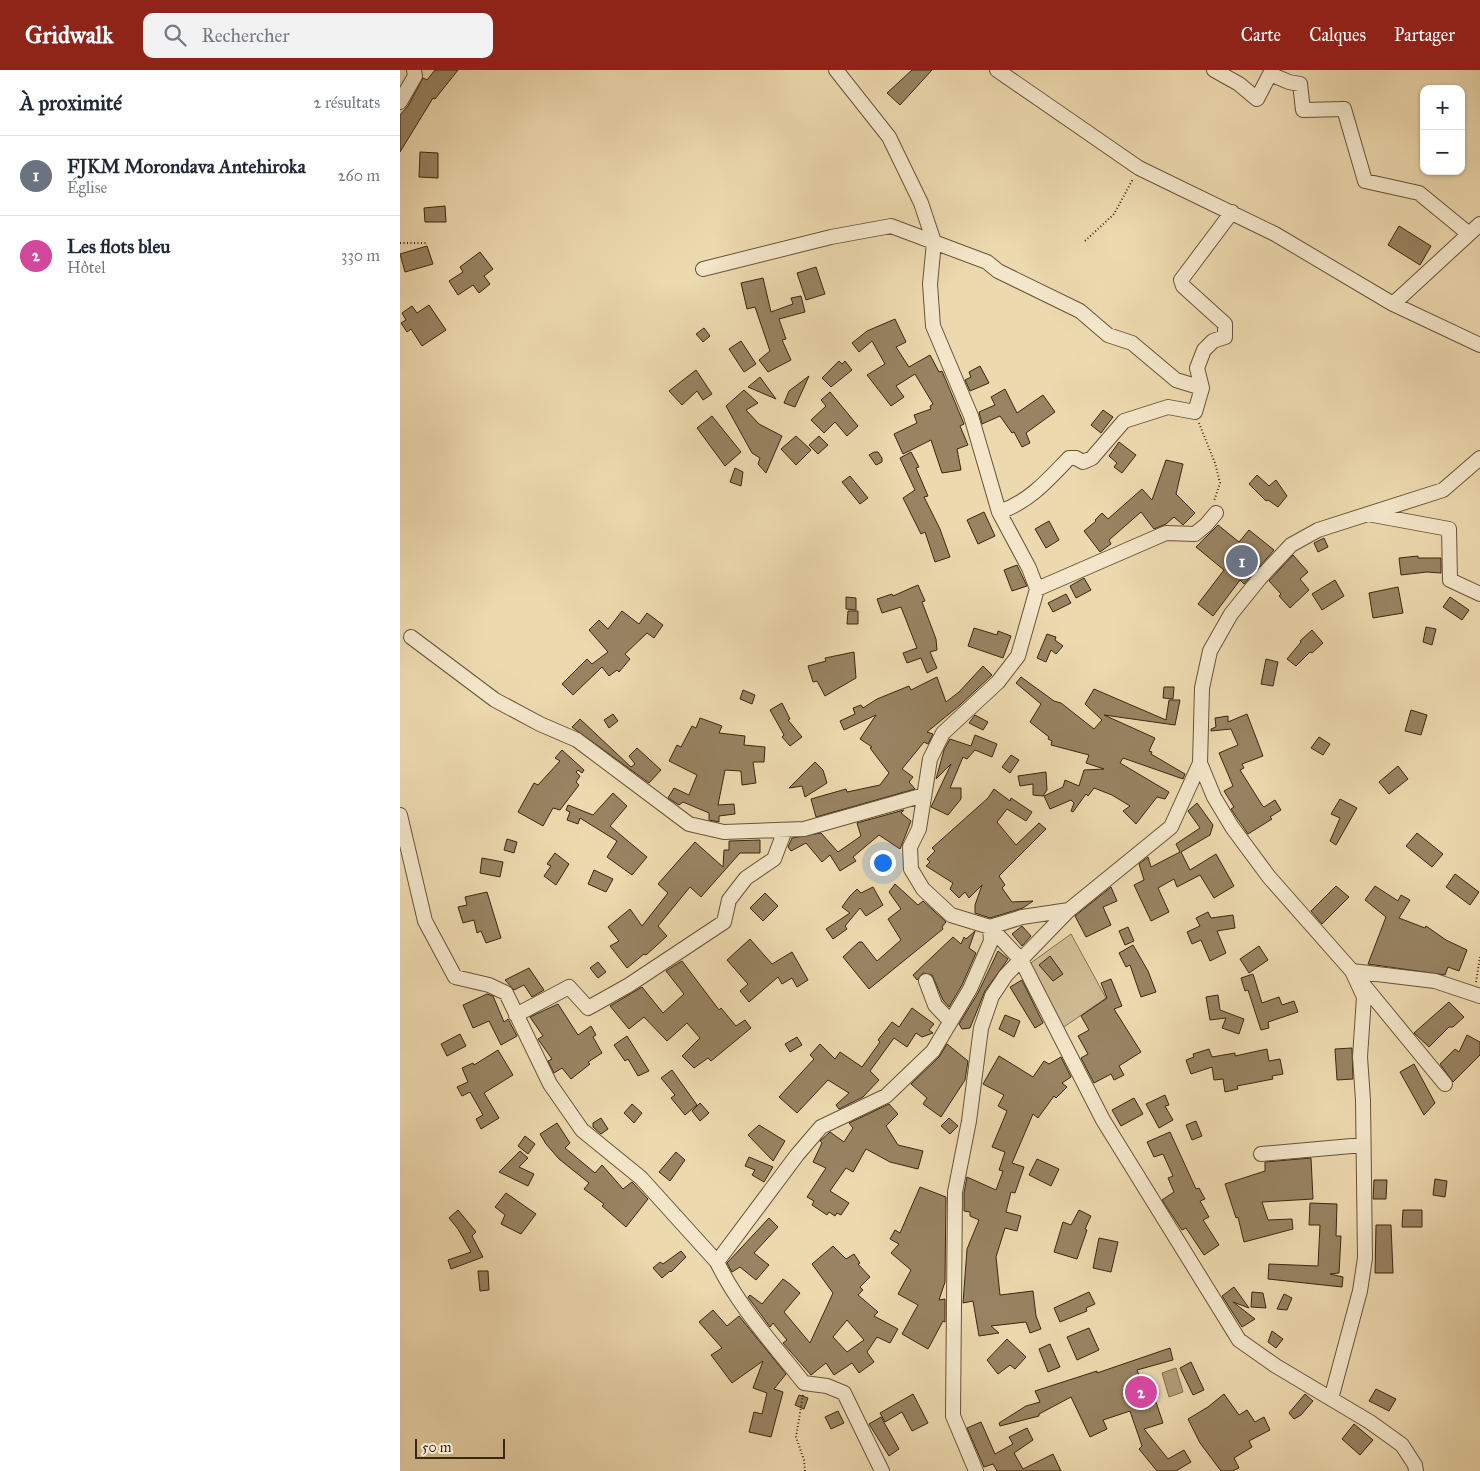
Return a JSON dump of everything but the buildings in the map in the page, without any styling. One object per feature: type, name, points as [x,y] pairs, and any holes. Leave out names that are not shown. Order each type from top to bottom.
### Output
[{"type":"street","points":[[400,102],[415,76],[414,70]]},
{"type":"street","points":[[836,70],[889,137],[921,203],[934,242],[930,284],[933,326],[971,416],[999,512],[1029,568],[1037,589],[1018,656],[998,682],[943,733],[930,759],[919,829],[910,847],[911,869],[923,889],[951,915],[990,927],[1021,960],[1103,1120],[1239,1340],[1276,1366],[1370,1422],[1402,1445],[1416,1471]]},
{"type":"street","points":[[996,70],[1139,168],[1275,234],[1393,304],[1480,345]]},
{"type":"street","points":[[1214,70],[1239,84],[1257,99],[1270,74],[1289,82],[1300,84],[1303,110],[1344,109],[1365,181],[1419,193],[1469,234]]},
{"type":"street","points":[[999,512],[1012,508],[1039,490],[1069,458],[1076,458],[1083,462],[1092,458],[1124,421],[1168,407],[1195,412],[1202,388],[1197,368],[1204,350],[1213,341],[1225,337],[1226,324],[1183,286],[1182,280],[1232,212]]},
{"type":"street","points":[[1393,304],[1480,224]]},
{"type":"street","points":[[703,269],[831,237],[891,226],[958,253],[987,262],[998,272],[1080,310],[1108,335],[1132,343],[1176,380],[1202,388]]},
{"type":"street","points":[[976,1471],[953,1416],[955,1192],[986,1012],[1006,975],[1069,910],[1171,827],[1200,763],[1202,688],[1210,651],[1231,614],[1291,545],[1318,530],[1443,490],[1480,458]]},
{"type":"street","points":[[1037,589],[1166,533],[1195,534],[1216,513]]},
{"type":"street","points":[[1372,514],[1449,529],[1450,580],[1480,594]]},
{"type":"street","points":[[411,637],[495,700],[540,724],[577,740],[689,824],[724,832],[804,829],[924,795]]},
{"type":"street","points":[[1200,763],[1214,797],[1232,827],[1269,877],[1352,971],[1445,1084]]},
{"type":"street","points":[[400,814],[425,921],[455,978],[489,985],[506,993],[550,1084],[582,1130],[641,1178],[716,1262],[723,1276],[754,1319],[804,1383],[827,1386],[844,1393],[882,1471]]},
{"type":"street","points":[[516,1015],[569,987],[588,1008],[629,985],[724,922],[729,900],[746,878],[774,859],[785,830]]},
{"type":"street","points":[[990,927],[1022,917],[1069,910]]},
{"type":"street","points":[[716,1262],[797,1155],[821,1127],[886,1096],[933,1051],[970,988],[991,941],[990,927]]},
{"type":"street","points":[[1352,971],[1435,981],[1477,995]]},
{"type":"street","points":[[1331,1399],[1360,1291],[1365,1258],[1360,1057],[1364,997],[1352,971]]},
{"type":"street","points":[[926,981],[935,1005],[950,1021]]},
{"type":"street","points":[[1261,1154],[1363,1145]]},
{"type":"path","points":[[1085,241],[1114,214],[1139,168]]},
{"type":"path","points":[[400,242],[428,243]]},
{"type":"path","points":[[1195,412],[1215,463],[1220,483],[1214,497],[1216,513]]},
{"type":"path","points":[[1477,995],[1480,957]]},
{"type":"path","points":[[804,1383],[796,1437],[804,1460],[805,1471]]},
{"type":"shaded area","points":[[1071,934],[1106,998],[1061,1029],[1028,965]]},
{"type":"shaded area","points":[[1176,1368],[1183,1392],[1169,1397],[1162,1373]]},
{"type":"place","name":"FJKM Morondava Antehiroka","points":[[1242,561]]},
{"type":"place","name":"Les flots bleu","points":[[1141,1392]]}]
